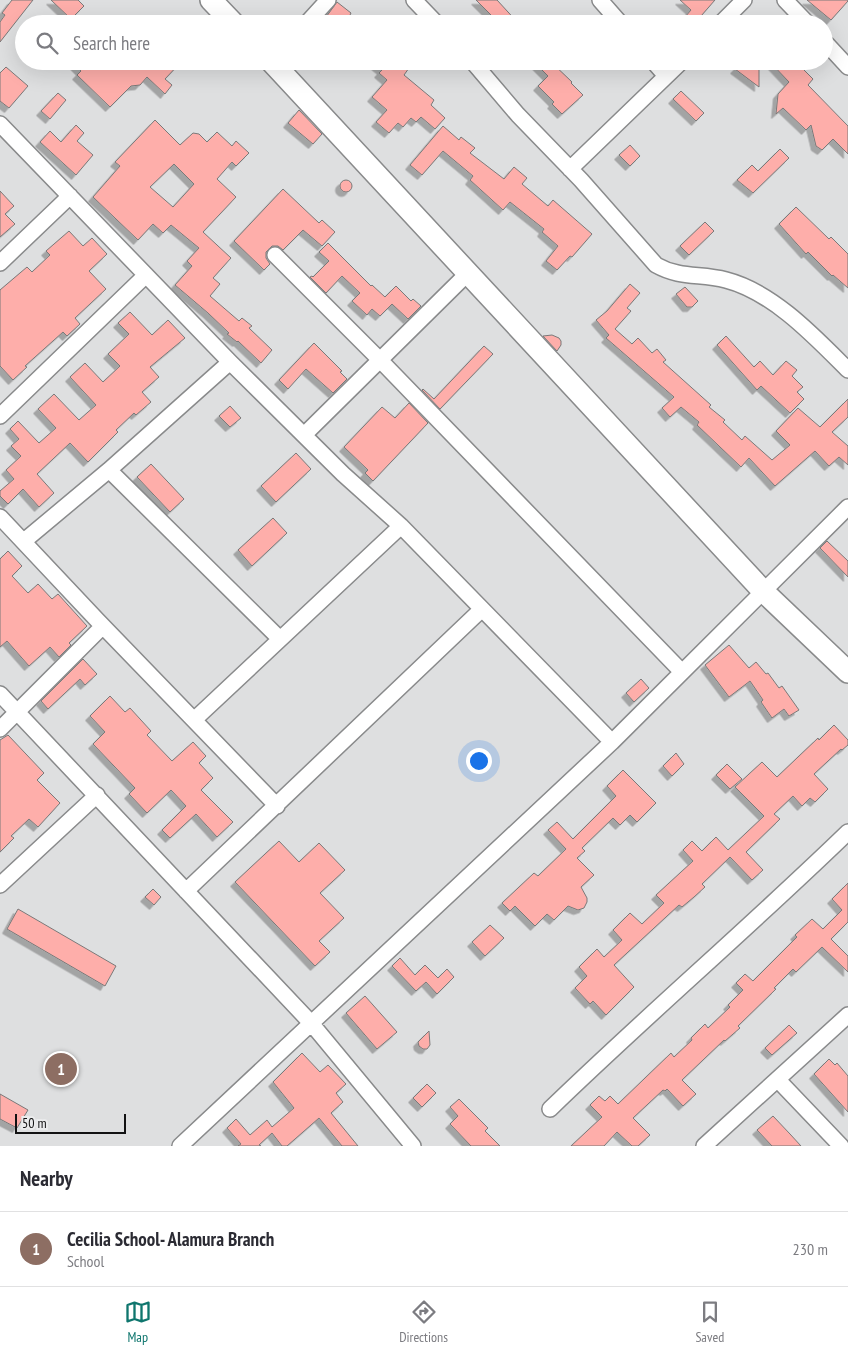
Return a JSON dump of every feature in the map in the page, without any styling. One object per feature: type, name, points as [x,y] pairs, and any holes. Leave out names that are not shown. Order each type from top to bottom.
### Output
[{"type":"street","points":[[211,0],[225,15]]},
{"type":"street","points":[[314,15],[328,0]]},
{"type":"street","points":[[414,0],[428,15]]},
{"type":"street","points":[[600,0],[613,15]]},
{"type":"street","points":[[729,15],[744,0]]},
{"type":"street","points":[[785,0],[799,15]]},
{"type":"street","points":[[833,51],[848,67]]},
{"type":"street","points":[[279,70],[764,592],[848,672]]},
{"type":"street","points":[[480,70],[518,115],[570,169],[656,265],[681,275],[728,280],[760,295],[808,330],[848,370]]},
{"type":"street","points":[[661,70],[666,76]]},
{"type":"street","points":[[570,169],[672,70]]},
{"type":"street","points":[[0,124],[230,362],[343,474],[401,526],[612,742]]},
{"type":"street","points":[[0,263],[70,196]]},
{"type":"street","points":[[275,256],[380,360],[682,672]]},
{"type":"street","points":[[304,435],[468,273]]},
{"type":"street","points":[[0,416],[146,275]]},
{"type":"street","points":[[24,541],[109,470],[230,362]]},
{"type":"street","points":[[109,470],[280,639]]},
{"type":"street","points":[[180,1146],[612,742],[848,507]]},
{"type":"street","points":[[0,517],[277,806]]},
{"type":"street","points":[[195,719],[401,526]]},
{"type":"street","points":[[186,891],[482,609]]},
{"type":"street","points":[[0,729],[103,626]]},
{"type":"street","points":[[0,694],[311,1023],[413,1146]]},
{"type":"street","points":[[0,885],[97,795]]},
{"type":"street","points":[[550,1109],[592,1068],[792,887],[848,832]]},
{"type":"street","points":[[704,1146],[848,1015]]},
{"type":"street","points":[[778,1080],[841,1146]]},
{"type":"building","points":[[12,0],[33,0],[21,15],[15,15],[15,23],[0,42],[0,22],[5,15],[2,13]]},
{"type":"building","points":[[51,0],[78,0],[84,6],[75,15],[67,15]]},
{"type":"building","points":[[476,0],[497,0],[511,15],[491,15]]},
{"type":"building","points":[[680,0],[715,0],[702,15],[687,15],[691,10]]},
{"type":"building","points":[[807,0],[848,0],[833,18],[833,15],[825,15]]},
{"type":"building","points":[[337,2],[351,13],[350,15],[328,15]]},
{"type":"building","points":[[6,67],[28,86],[9,108],[0,101],[0,73]]},
{"type":"building","points":[[174,70],[165,79],[172,85],[165,94],[147,77],[140,85],[131,86],[110,107],[77,75],[81,71]]},
{"type":"building","points":[[382,70],[408,70],[404,75],[434,100],[431,105],[445,118],[435,129],[421,117],[416,122],[411,118],[403,127],[398,123],[389,133],[376,122],[387,110],[372,97],[387,80],[379,73]]},
{"type":"building","points":[[542,70],[559,70],[583,95],[562,114],[552,104],[554,102],[538,86],[548,76]]},
{"type":"building","points":[[736,70],[759,70],[759,87]]},
{"type":"building","points":[[778,70],[804,70],[813,79],[808,85],[848,126],[848,154],[833,139],[822,150],[816,146],[811,125],[806,130],[783,108],[776,114],[778,94],[789,82]]},
{"type":"building","points":[[681,91],[704,113],[696,121],[673,99]]},
{"type":"building","points":[[58,93],[66,100],[50,119],[41,111]]},
{"type":"building","points":[[299,110],[322,134],[313,144],[288,123]]},
{"type":"building","points":[[155,120],[180,145],[193,133],[199,134],[207,142],[217,132],[232,146],[236,141],[249,153],[236,166],[232,162],[217,179],[236,197],[203,232],[231,258],[213,278],[220,284],[210,296],[239,321],[242,318],[252,326],[249,328],[272,350],[261,363],[175,285],[192,266],[187,261],[199,248],[171,225],[163,233],[153,224],[138,240],[93,197],[120,166],[115,162]],"holes":[[[174,164],[194,184],[173,207],[150,187]]]},
{"type":"building","points":[[76,125],[84,133],[77,141],[93,155],[76,175],[40,142],[50,131],[61,142]]},
{"type":"building","points":[[443,126],[459,140],[461,137],[475,148],[470,153],[504,179],[514,167],[527,178],[522,184],[548,206],[553,200],[592,234],[572,257],[570,256],[557,270],[546,261],[558,246],[542,232],[544,229],[510,202],[503,210],[470,180],[473,176],[443,151],[422,175],[410,165]]},
{"type":"building","points":[[630,145],[640,156],[630,166],[619,155]]},
{"type":"building","points":[[780,149],[789,158],[753,193],[737,180],[752,165],[758,171]]},
{"type":"building","points":[[344,180],[348,180],[352,186],[348,192],[344,192],[340,188],[340,184]]},
{"type":"building","points":[[283,189],[319,223],[322,220],[335,232],[322,246],[303,230],[283,250],[278,246],[272,246],[266,252],[266,258],[270,264],[264,270],[234,241]]},
{"type":"building","points":[[0,191],[14,206],[5,214],[15,224],[0,237]]},
{"type":"building","points":[[796,207],[829,239],[831,237],[848,254],[848,288],[832,276],[808,252],[806,254],[779,224]]},
{"type":"building","points":[[705,222],[714,231],[689,255],[680,246]]},
{"type":"building","points":[[69,231],[83,246],[92,238],[107,254],[89,271],[106,289],[75,318],[80,324],[67,336],[63,332],[25,366],[27,367],[13,380],[0,366],[0,290],[27,267],[32,272],[50,255],[46,251]]},
{"type":"building","points":[[328,243],[371,286],[385,297],[396,286],[411,301],[413,299],[421,306],[408,319],[392,304],[380,316],[372,309],[367,315],[352,301],[360,293],[342,276],[326,293],[310,277],[313,277],[329,261],[319,252]]},
{"type":"building","points":[[630,284],[640,293],[627,308],[631,311],[615,329],[632,344],[638,338],[652,353],[657,349],[666,360],[663,362],[711,405],[709,407],[725,420],[723,422],[742,440],[745,436],[772,460],[790,445],[776,431],[798,408],[820,427],[848,399],[848,417],[832,432],[848,446],[848,465],[839,457],[829,466],[815,451],[775,486],[749,458],[741,467],[697,425],[699,422],[681,407],[670,417],[662,408],[674,397],[606,338],[609,335],[596,320],[607,311]]},
{"type":"building","points":[[685,287],[698,301],[692,307],[687,307],[676,294]]},
{"type":"building","points":[[130,312],[152,335],[168,320],[185,338],[150,367],[159,377],[142,392],[151,402],[136,415],[134,413],[116,430],[118,432],[88,462],[70,443],[37,474],[54,493],[39,507],[23,489],[8,504],[0,496],[0,491],[14,479],[6,470],[21,456],[11,446],[19,439],[10,429],[18,421],[39,443],[56,428],[38,409],[54,394],[79,420],[96,405],[70,377],[85,363],[103,382],[120,366],[108,354],[129,334],[118,323]]},
{"type":"building","points":[[552,335],[561,341],[557,351],[543,336]]},
{"type":"building","points":[[726,336],[754,367],[760,361],[773,375],[786,361],[797,370],[792,376],[803,387],[797,392],[804,399],[790,413],[761,386],[757,390],[717,345]]},
{"type":"building","points":[[314,343],[342,371],[340,372],[347,379],[333,393],[306,369],[288,389],[279,380]]},
{"type":"building","points":[[484,346],[493,354],[440,409],[422,390],[434,399]]},
{"type":"building","points":[[409,403],[428,423],[373,481],[365,473],[368,470],[344,447],[382,407],[395,418]]},
{"type":"building","points":[[230,406],[241,418],[230,427],[219,416]]},
{"type":"building","points":[[296,453],[311,469],[276,502],[261,486]]},
{"type":"building","points":[[151,464],[184,499],[170,512],[137,477]]},
{"type":"building","points":[[273,518],[287,533],[252,566],[238,550]]},
{"type":"building","points":[[827,541],[848,561],[848,577],[820,548]]},
{"type":"building","points":[[8,551],[22,566],[12,576],[28,593],[38,584],[52,599],[58,594],[87,626],[69,643],[71,645],[59,657],[50,647],[29,666],[7,641],[0,647],[0,559]]},
{"type":"building","points":[[729,645],[749,668],[756,662],[766,674],[768,673],[779,688],[782,686],[799,710],[789,716],[784,709],[772,718],[750,681],[729,697],[705,665]]},
{"type":"building","points":[[83,659],[97,674],[85,685],[80,679],[48,709],[41,701]]},
{"type":"building","points":[[641,679],[649,688],[634,702],[626,693]]},
{"type":"building","points":[[110,696],[125,712],[130,708],[151,731],[147,735],[172,761],[193,742],[206,756],[199,763],[213,778],[201,790],[233,822],[217,837],[196,814],[170,838],[162,830],[186,806],[171,790],[147,813],[129,794],[135,788],[93,744],[105,732],[90,716]]},
{"type":"building","points":[[834,725],[848,740],[848,745],[814,774],[828,789],[815,802],[810,798],[802,806],[793,796],[774,814],[780,819],[746,852],[763,870],[752,880],[730,857],[702,884],[705,887],[682,907],[679,905],[614,965],[634,987],[606,1015],[593,1001],[590,1004],[575,988],[587,976],[579,967],[597,949],[604,957],[622,940],[613,930],[630,913],[642,924],[664,903],[656,895],[693,861],[683,850],[692,841],[702,851],[716,837],[728,850],[764,816],[735,787],[762,762],[777,777]]},
{"type":"building","points":[[8,735],[44,773],[37,780],[60,803],[38,827],[29,819],[11,836],[14,838],[0,852],[0,740]]},
{"type":"building","points":[[676,753],[684,764],[672,776],[663,766]]},
{"type":"building","points":[[727,764],[742,779],[730,789],[716,775]]},
{"type":"building","points":[[623,770],[656,803],[637,822],[630,815],[620,825],[613,818],[582,848],[585,851],[577,858],[594,875],[581,887],[587,898],[584,908],[578,910],[568,906],[554,920],[547,914],[535,926],[515,906],[510,911],[502,903],[534,873],[538,876],[566,849],[548,830],[557,822],[573,839],[616,796],[607,786]]},
{"type":"building","points":[[279,841],[299,862],[319,843],[345,870],[320,893],[344,918],[319,941],[330,952],[315,966],[235,882]]},
{"type":"building","points":[[848,883],[848,922],[831,939],[848,956],[848,972],[822,947],[796,972],[793,969],[774,988],[776,989],[738,1026],[740,1028],[724,1040],[682,1080],[696,1094],[683,1106],[667,1089],[663,1090],[633,1118],[650,1135],[638,1146],[632,1146],[617,1132],[604,1146],[571,1146],[602,1117],[590,1105],[599,1096],[605,1101],[610,1096],[618,1104],[671,1053],[674,1057],[705,1024],[708,1028],[730,1007],[728,1005],[743,990],[736,983],[745,974],[753,981],[797,937],[795,935],[812,919],[823,929],[842,910],[832,899]]},
{"type":"building","points":[[153,889],[161,897],[154,905],[145,897]]},
{"type":"building","points":[[18,909],[116,966],[105,986],[7,929]]},
{"type":"building","points":[[490,925],[504,938],[485,956],[472,942]]},
{"type":"building","points":[[400,958],[415,975],[425,965],[438,978],[447,969],[454,977],[437,994],[426,982],[416,991],[392,966]]},
{"type":"building","points":[[365,996],[397,1032],[377,1049],[346,1013]]},
{"type":"building","points":[[789,1025],[797,1033],[772,1055],[765,1048]]},
{"type":"building","points":[[429,1031],[430,1045],[427,1049],[423,1049],[419,1046],[418,1042]]},
{"type":"building","points":[[302,1053],[320,1072],[328,1065],[346,1084],[336,1093],[343,1102],[331,1113],[358,1146],[342,1146],[319,1118],[287,1146],[282,1146],[272,1133],[259,1145],[261,1146],[238,1146],[241,1144],[227,1128],[236,1119],[250,1135],[267,1120],[272,1127],[294,1108],[273,1082]]},
{"type":"building","points":[[829,1059],[835,1065],[837,1063],[848,1076],[848,1112],[814,1074]]},
{"type":"building","points":[[427,1084],[436,1093],[422,1107],[413,1098]]},
{"type":"building","points":[[0,1094],[28,1110],[17,1128],[0,1119]]},
{"type":"building","points":[[459,1099],[488,1128],[485,1131],[500,1146],[471,1146],[450,1124],[458,1116],[450,1107]]},
{"type":"building","points":[[773,1116],[801,1146],[772,1146],[757,1130]]},
{"type":"place","name":"Cecilia School- Alamura Branch","points":[[61,1069]]}]
